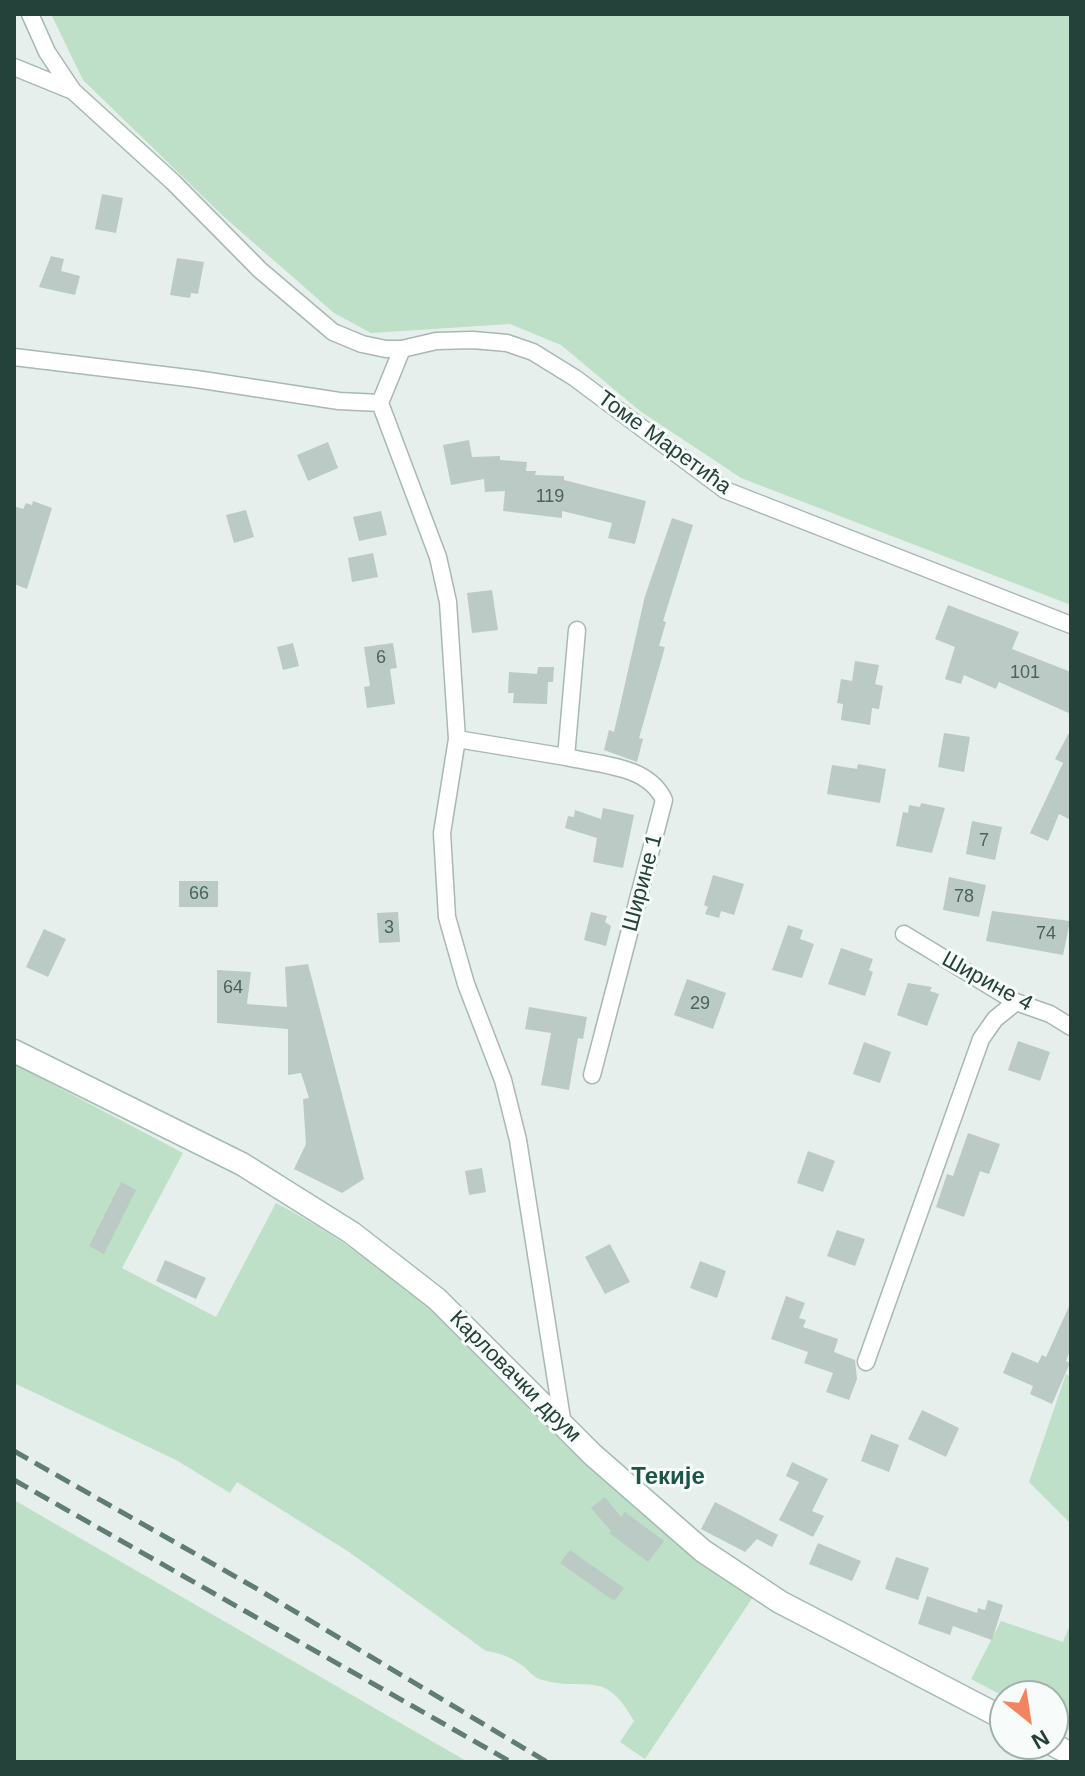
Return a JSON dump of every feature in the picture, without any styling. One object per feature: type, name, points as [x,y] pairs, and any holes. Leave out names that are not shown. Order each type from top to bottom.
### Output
[{"type":"main road","name":"Карловачки друм","points":[[14,1051],[242,1164],[364,1241],[437,1299],[630,1490],[736,1575],[780,1602],[989,1711]]},
{"type":"street","points":[[30,14],[47,52],[73,91]]},
{"type":"street","points":[[14,67],[73,91]]},
{"type":"street","name":"Томе Маретића","points":[[73,91],[173,182],[313,319],[362,344],[402,349],[428,342],[473,340],[507,343],[533,352],[575,378],[725,490],[1071,625]]},
{"type":"street","points":[[402,349],[380,403],[438,557],[448,602],[457,739],[442,833],[447,917],[466,984],[503,1080],[518,1140],[563,1425]]},
{"type":"street","points":[[14,357],[196,379],[339,401],[380,403]]},
{"type":"street","points":[[457,739],[566,757],[577,630]]},
{"type":"street","name":"Ширине 1","points":[[566,757],[642,775],[657,785],[664,800],[592,1075]]},
{"type":"street","name":"Ширине 4","points":[[904,934],[1016,1002],[1050,1014],[1071,1027]]},
{"type":"street","points":[[866,1362],[981,1039],[995,1019],[1016,1002]]},
{"type":"green space","points":[[51,14],[1071,14],[1071,605],[741,478],[640,411],[561,345],[510,324],[371,333],[334,313],[223,216],[83,80]]},
{"type":"green space","points":[[14,1064],[183,1153],[122,1268],[216,1317],[276,1203],[346,1245],[441,1317],[753,1597],[645,1759],[620,1742],[634,1721],[623,1704],[604,1687],[539,1679],[512,1659],[486,1651],[349,1552],[237,1482],[230,1493],[176,1460],[14,1383]]},
{"type":"green space","points":[[1066,1374],[1071,1377],[1071,1524],[1029,1482]]},
{"type":"green space","points":[[14,1500],[468,1762],[14,1762]]},
{"type":"green space","points":[[1001,1621],[1063,1642],[1071,1622],[1071,1731],[1069,1680],[989,1680],[989,1689],[971,1679]]},
{"type":"building","points":[[102,194],[123,198],[116,233],[95,229]]},
{"type":"building","points":[[51,256],[64,259],[61,271],[80,276],[75,295],[39,287]]},
{"type":"building","points":[[177,258],[204,262],[198,294],[191,293],[190,298],[170,295]]},
{"type":"building","points":[[469,440],[472,457],[500,456],[500,460],[527,462],[526,471],[536,471],[535,475],[564,476],[564,480],[646,501],[635,544],[608,538],[612,523],[562,511],[562,518],[503,511],[505,491],[485,492],[484,479],[451,485],[443,445]]},
{"type":"building","points":[[328,442],[338,468],[308,481],[297,455]]},
{"type":"building","points":[[33,501],[52,508],[27,589],[14,584],[14,506],[23,509],[26,503],[32,505]]},
{"type":"building","points":[[246,510],[254,537],[234,543],[226,515]]},
{"type":"building","points":[[381,511],[387,535],[359,541],[353,517]]},
{"type":"building","points":[[672,518],[693,525],[663,621],[666,622],[659,646],[665,647],[639,738],[643,739],[637,762],[604,750],[609,730],[614,732],[645,596]]},
{"type":"building","points":[[373,553],[378,577],[352,582],[348,558]]},
{"type":"building","points":[[492,590],[498,630],[472,633],[467,593]]},
{"type":"building","points":[[948,605],[1019,632],[1012,649],[1071,672],[1071,714],[999,682],[996,689],[964,675],[961,684],[945,679],[955,647],[935,639]]},
{"type":"building","points":[[293,643],[299,666],[283,670],[277,647]]},
{"type":"building","points":[[393,643],[397,668],[390,669],[395,704],[367,708],[364,687],[370,686],[364,647]]},
{"type":"building","points":[[855,661],[879,665],[875,684],[883,686],[879,709],[872,708],[870,725],[841,720],[843,704],[837,703],[841,679],[852,681]]},
{"type":"building","points":[[538,667],[554,667],[553,682],[548,682],[547,704],[513,703],[514,693],[508,693],[509,672],[537,674]]},
{"type":"building","points":[[1071,729],[1071,820],[1059,814],[1048,841],[1030,833],[1063,763],[1055,759]]},
{"type":"building","points":[[944,733],[970,737],[964,772],[938,767]]},
{"type":"building","points":[[858,764],[886,769],[880,803],[827,794],[832,765],[857,769]]},
{"type":"building","points":[[921,803],[945,808],[932,853],[896,846],[903,812],[908,813],[909,805],[920,807]]},
{"type":"building","points":[[603,808],[634,815],[623,868],[593,862],[597,838],[565,828],[568,816],[574,817],[575,810],[601,819]]},
{"type":"building","points":[[972,821],[1002,827],[995,860],[966,854]]},
{"type":"building","points":[[713,875],[744,884],[734,915],[721,911],[719,918],[705,914],[708,907],[704,905]]},
{"type":"building","points":[[949,877],[986,885],[979,917],[943,910]]},
{"type":"building","points":[[179,881],[218,881],[218,907],[179,907]]},
{"type":"building","points":[[992,911],[1070,921],[1063,955],[986,941]]},
{"type":"building","points":[[398,912],[400,942],[379,943],[377,913]]},
{"type":"building","points":[[591,912],[607,916],[605,922],[611,926],[606,946],[584,940]]},
{"type":"building","points":[[788,925],[803,930],[800,939],[814,944],[802,978],[772,970]]},
{"type":"building","points":[[44,929],[66,939],[48,977],[26,967]]},
{"type":"building","points":[[841,948],[873,959],[869,970],[873,972],[865,996],[828,984]]},
{"type":"building","points":[[308,964],[364,1179],[342,1193],[294,1169],[306,1144],[303,1099],[309,1098],[301,1073],[288,1075],[288,1029],[217,1023],[217,970],[251,972],[247,1004],[287,1007],[285,967]]},
{"type":"building","points":[[687,979],[726,993],[713,1029],[674,1015]]},
{"type":"building","points":[[908,983],[932,987],[930,991],[939,994],[927,1026],[897,1015]]},
{"type":"building","points":[[529,1007],[587,1017],[583,1039],[578,1038],[569,1090],[541,1085],[551,1033],[525,1029]]},
{"type":"building","points":[[1018,1041],[1050,1052],[1040,1081],[1008,1070]]},
{"type":"building","points":[[864,1042],[891,1052],[880,1083],[853,1074]]},
{"type":"building","points":[[968,1133],[1000,1144],[989,1174],[980,1171],[964,1217],[936,1207],[947,1174],[953,1176]]},
{"type":"building","points":[[808,1151],[835,1161],[823,1192],[797,1183]]},
{"type":"building","points":[[482,1168],[486,1192],[469,1195],[465,1171]]},
{"type":"building","points":[[121,1182],[136,1190],[104,1254],[89,1246]]},
{"type":"building","points":[[837,1230],[865,1239],[855,1266],[827,1256]]},
{"type":"building","points":[[610,1244],[630,1282],[605,1294],[585,1257]]},
{"type":"building","points":[[165,1260],[206,1278],[196,1299],[156,1281]]},
{"type":"building","points":[[700,1261],[726,1271],[717,1298],[690,1288]]},
{"type":"building","points":[[786,1296],[805,1303],[799,1318],[806,1320],[803,1327],[838,1339],[834,1352],[855,1360],[857,1379],[849,1400],[826,1392],[833,1373],[804,1363],[808,1352],[771,1339]]},
{"type":"building","points":[[1071,1302],[1071,1348],[1066,1361],[1070,1363],[1052,1404],[1030,1394],[1033,1386],[1003,1373],[1012,1352],[1038,1363],[1042,1355],[1046,1357]]},
{"type":"building","points":[[922,1410],[959,1428],[946,1457],[908,1439]]},
{"type":"building","points":[[871,1434],[899,1445],[889,1472],[861,1461]]},
{"type":"building","points":[[792,1462],[828,1479],[812,1511],[824,1516],[813,1537],[779,1520],[799,1482],[786,1476]]},
{"type":"building","points":[[605,1497],[621,1517],[625,1512],[664,1541],[648,1562],[609,1533],[611,1531],[591,1508]]},
{"type":"building","points":[[715,1502],[778,1535],[772,1547],[757,1539],[745,1552],[701,1529]]},
{"type":"building","points":[[818,1543],[861,1561],[852,1581],[809,1564]]},
{"type":"building","points":[[570,1550],[624,1588],[614,1601],[560,1563]]},
{"type":"building","points":[[896,1557],[929,1568],[918,1600],[885,1589]]},
{"type":"building","points":[[927,1596],[977,1613],[978,1608],[985,1610],[988,1600],[1003,1605],[992,1640],[953,1626],[950,1635],[918,1624]]},
{"type":"railway","points":[[14,1451],[259,1590],[547,1762]]},
{"type":"railway","points":[[14,1480],[511,1762]]},
{"type":"district","name":"Текије","points":[[668,1477]]}]
